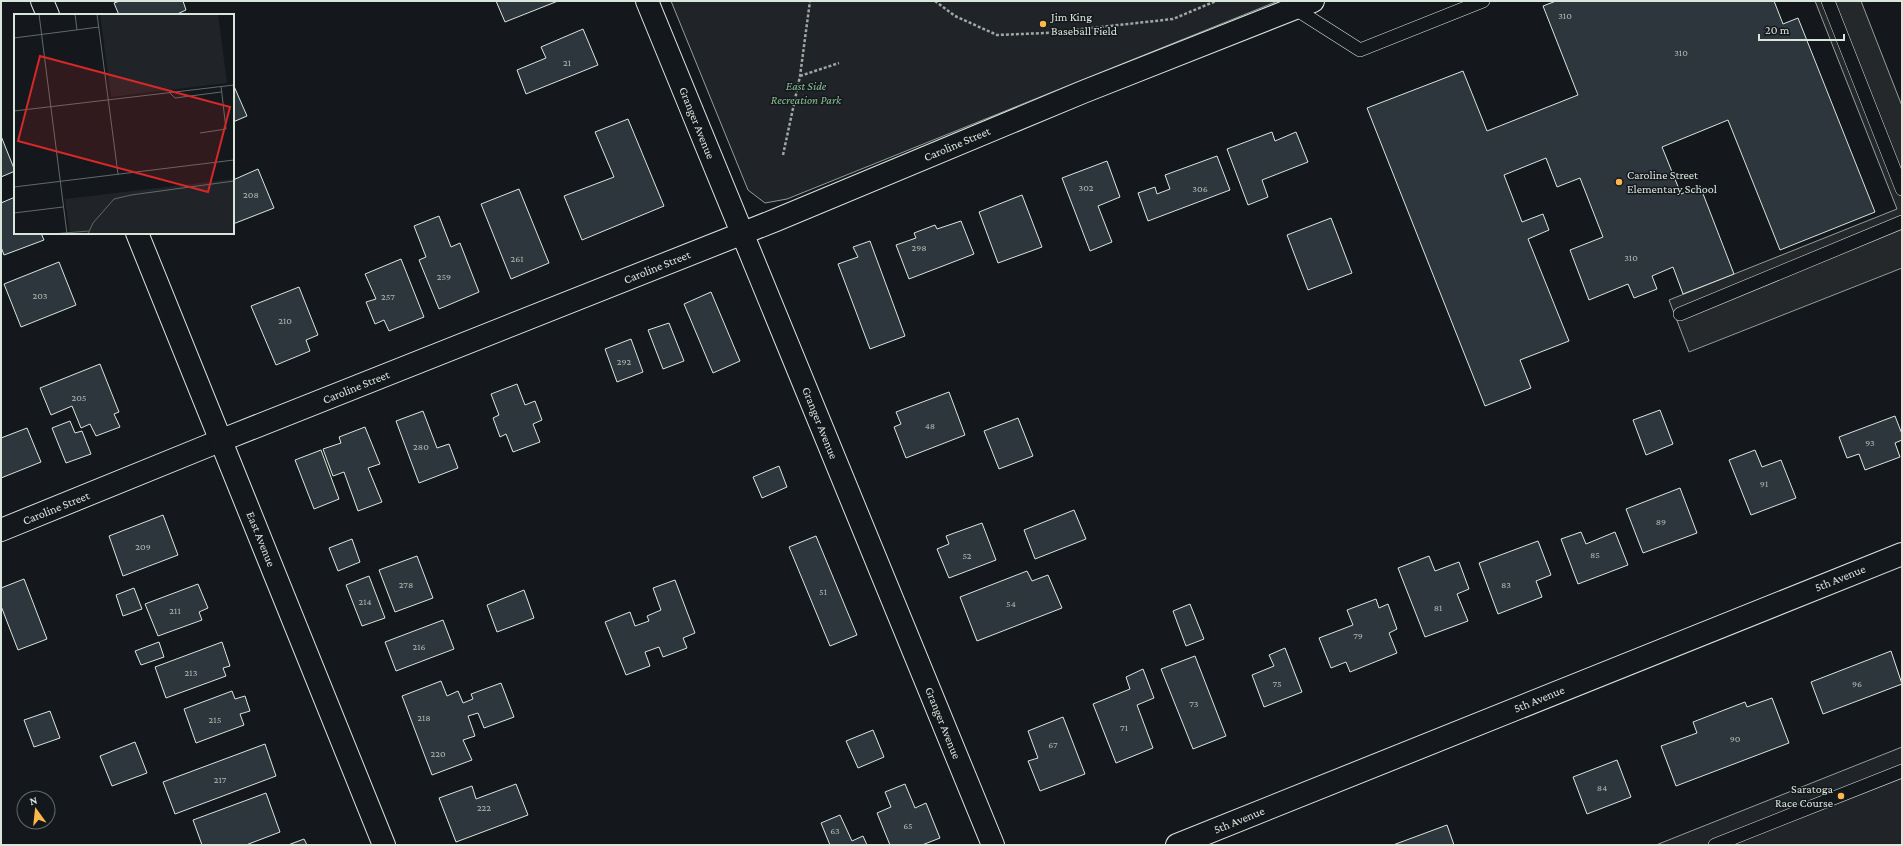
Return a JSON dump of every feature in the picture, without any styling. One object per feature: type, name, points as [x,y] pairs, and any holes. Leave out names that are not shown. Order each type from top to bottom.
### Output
[{"type":"street","points":[[42,1],[48,14]]},
{"type":"street","name":"Granger Avenue","points":[[647,1],[993,845]]},
{"type":"street","name":"Caroline Street","points":[[1,530],[222,440],[742,233],[1083,92],[1303,5]]},
{"type":"street","name":"East Avenue","points":[[137,234],[222,440],[384,845]]},
{"type":"street","name":"5th Avenue","points":[[1177,845],[1902,554]]},
{"type":"lane","points":[[1303,5],[1360,50],[1483,1]]},
{"type":"lane","points":[[1828,1],[1902,189]]},
{"type":"lane","points":[[1680,314],[1902,222]]},
{"type":"lane","points":[[1715,845],[1902,771]]},
{"type":"path","points":[[783,156],[800,76],[810,1]]},
{"type":"path","points":[[934,1],[955,16],[996,35],[1046,33],[1172,19],[1216,1]]},
{"type":"path","points":[[800,76],[839,63]]},
{"type":"green space","name":"East Side Recreation Park","points":[[671,1],[1278,1],[787,199],[765,203],[748,190]]},
{"type":"green space","name":"Saratoga Race Course","points":[[1902,747],[1902,845],[1656,845]]},
{"type":"shaded area","points":[[1815,1],[1861,1],[1902,106],[1902,268],[1689,352],[1669,300],[1897,209]]},
{"type":"building","points":[[120,1],[183,1],[186,10],[177,14],[119,14],[114,3]]},
{"type":"building","points":[[496,1],[558,1],[505,22]]},
{"type":"building","points":[[1556,1],[1774,1],[1783,24],[1798,18],[1875,212],[1780,250],[1728,120],[1662,147],[1681,194],[1700,186],[1734,274],[1683,294],[1673,267],[1652,276],[1657,289],[1634,298],[1628,284],[1589,300],[1570,250],[1603,237],[1580,178],[1557,187],[1546,158],[1504,175],[1522,222],[1543,214],[1549,230],[1528,239],[1569,341],[1520,360],[1531,388],[1485,406],[1367,108],[1463,71],[1487,131],[1578,95],[1543,6]]},
{"type":"building","points":[[583,29],[598,65],[526,94],[517,70],[546,58],[541,47]]},
{"type":"building","points":[[234,86],[247,116],[234,122]]},
{"type":"building","points":[[628,119],[664,206],[582,240],[564,196],[614,177],[595,132]]},
{"type":"building","points":[[1272,132],[1275,141],[1296,132],[1308,162],[1262,180],[1268,197],[1248,205],[1227,149]]},
{"type":"building","points":[[1,136],[14,171],[1,177]]},
{"type":"building","points":[[1217,156],[1230,190],[1148,221],[1138,193],[1155,187],[1157,194],[1170,189],[1165,175]]},
{"type":"building","points":[[1107,161],[1120,197],[1098,206],[1112,242],[1090,251],[1062,178]]},
{"type":"building","points":[[258,169],[274,208],[234,224],[234,180]]},
{"type":"building","points":[[519,189],[549,263],[511,279],[481,204]]},
{"type":"building","points":[[1022,195],[1042,247],[998,263],[979,212]]},
{"type":"building","points":[[14,197],[14,234],[41,234],[44,240],[4,255],[1,247],[1,203]]},
{"type":"building","points":[[439,216],[451,247],[460,243],[479,292],[439,309],[419,260],[426,257],[414,226]]},
{"type":"building","points":[[1331,218],[1352,273],[1308,290],[1287,235]]},
{"type":"building","points":[[961,221],[974,254],[909,279],[896,245],[916,238],[914,233],[935,225],[937,229]]},
{"type":"building","points":[[870,241],[905,336],[870,349],[838,264],[858,257],[853,247]]},
{"type":"building","points":[[401,259],[424,317],[389,331],[384,320],[375,324],[366,302],[376,299],[365,274]]},
{"type":"building","points":[[59,262],[76,305],[21,327],[4,284]]},
{"type":"building","points":[[299,287],[318,335],[306,340],[310,351],[276,365],[251,306]]},
{"type":"building","points":[[711,292],[740,361],[713,373],[684,304]]},
{"type":"building","points":[[669,323],[684,361],[663,369],[648,330]]},
{"type":"building","points":[[631,339],[643,372],[617,382],[605,349]]},
{"type":"building","points":[[100,364],[119,412],[114,414],[120,427],[96,436],[90,424],[81,428],[72,406],[51,415],[40,388]]},
{"type":"building","points":[[517,384],[525,405],[535,401],[542,420],[533,424],[540,442],[513,452],[506,434],[500,437],[493,418],[499,415],[491,394]]},
{"type":"building","points":[[949,392],[965,435],[906,458],[894,427],[901,424],[896,412]]},
{"type":"building","points":[[1660,410],[1673,444],[1646,455],[1633,420]]},
{"type":"building","points":[[423,411],[437,448],[449,444],[458,468],[419,483],[396,421]]},
{"type":"building","points":[[1895,416],[1902,434],[1902,440],[1895,443],[1900,457],[1865,470],[1859,454],[1847,458],[1839,437]]},
{"type":"building","points":[[1018,418],[1033,456],[999,469],[984,431]]},
{"type":"building","points":[[70,421],[75,433],[82,431],[91,454],[66,463],[52,428]]},
{"type":"building","points":[[365,427],[380,464],[368,468],[382,502],[358,511],[344,472],[333,476],[323,449],[341,443],[339,437]]},
{"type":"building","points":[[27,428],[41,462],[1,478],[1,438]]},
{"type":"building","points":[[321,450],[339,499],[314,509],[295,460]]},
{"type":"building","points":[[1755,450],[1762,467],[1781,460],[1796,498],[1751,515],[1729,460]]},
{"type":"building","points":[[779,466],[787,487],[762,498],[753,477]]},
{"type":"building","points":[[1680,488],[1697,533],[1643,553],[1626,509]]},
{"type":"building","points":[[1074,510],[1086,539],[1035,559],[1024,530]]},
{"type":"building","points":[[163,515],[178,555],[123,576],[109,536]]},
{"type":"building","points":[[982,523],[996,560],[949,578],[937,549],[949,544],[946,536]]},
{"type":"building","points":[[1581,532],[1586,544],[1615,532],[1628,565],[1578,584],[1561,539]]},
{"type":"building","points":[[816,536],[857,635],[830,646],[789,547]]},
{"type":"building","points":[[352,539],[360,562],[338,571],[329,548]]},
{"type":"building","points":[[1538,541],[1551,575],[1536,581],[1542,597],[1498,614],[1479,563]]},
{"type":"building","points":[[417,556],[433,598],[395,612],[379,570]]},
{"type":"building","points":[[1429,556],[1435,571],[1459,562],[1469,589],[1457,594],[1468,621],[1425,637],[1398,568]]},
{"type":"building","points":[[1027,571],[1032,581],[1048,575],[1062,608],[977,641],[960,597]]},
{"type":"building","points":[[369,576],[385,618],[362,626],[346,585]]},
{"type":"building","points":[[24,579],[47,639],[18,650],[1,606],[1,588]]},
{"type":"building","points":[[675,580],[695,633],[683,638],[687,648],[663,657],[659,647],[645,652],[650,666],[626,675],[605,622],[630,612],[635,626],[649,621],[647,616],[661,610],[653,588]]},
{"type":"building","points":[[198,584],[208,608],[199,612],[202,620],[158,636],[145,604]]},
{"type":"building","points":[[134,588],[142,609],[123,616],[116,595]]},
{"type":"building","points":[[524,590],[534,618],[497,632],[487,605]]},
{"type":"building","points":[[1376,599],[1379,608],[1388,604],[1397,629],[1389,633],[1397,653],[1350,672],[1346,662],[1331,668],[1319,638],[1353,625],[1347,610]]},
{"type":"building","points":[[1190,604],[1204,639],[1186,646],[1173,611]]},
{"type":"building","points":[[443,620],[454,649],[396,671],[385,642]]},
{"type":"building","points":[[159,642],[164,657],[141,665],[135,651]]},
{"type":"building","points":[[222,642],[230,666],[223,668],[226,676],[166,698],[155,667]]},
{"type":"building","points":[[1285,648],[1302,692],[1264,707],[1252,675],[1274,666],[1269,655]]},
{"type":"building","points":[[1891,651],[1902,684],[1823,714],[1811,682]]},
{"type":"building","points":[[1195,656],[1226,736],[1193,749],[1161,669]]},
{"type":"building","points":[[1143,669],[1154,698],[1137,705],[1153,748],[1116,763],[1093,704],[1130,689],[1126,677]]},
{"type":"building","points":[[441,681],[447,696],[458,691],[463,703],[473,699],[471,694],[501,683],[514,717],[484,728],[478,713],[468,716],[475,736],[463,740],[472,760],[432,775],[402,696]]},
{"type":"building","points":[[232,691],[235,699],[245,696],[250,711],[240,714],[244,725],[196,743],[184,709]]},
{"type":"building","points":[[1772,698],[1789,743],[1676,786],[1661,746],[1697,733],[1693,722],[1745,702],[1747,707]]},
{"type":"building","points":[[50,711],[60,738],[34,747],[24,720]]},
{"type":"building","points":[[1063,717],[1085,774],[1040,791],[1028,761],[1038,758],[1028,731]]},
{"type":"building","points":[[873,730],[884,757],[858,768],[846,741]]},
{"type":"building","points":[[135,742],[147,773],[112,786],[100,756]]},
{"type":"building","points":[[265,744],[276,776],[175,814],[163,782]]},
{"type":"building","points":[[1617,760],[1631,797],[1587,814],[1573,777]]},
{"type":"building","points":[[516,784],[528,815],[456,842],[439,798],[472,786],[476,799]]},
{"type":"building","points":[[905,784],[915,808],[926,803],[940,838],[922,845],[890,845],[877,813],[891,807],[885,792]]},
{"type":"building","points":[[266,793],[280,832],[246,845],[202,845],[193,820]]},
{"type":"building","points":[[840,815],[852,841],[863,836],[867,845],[830,845],[821,823]]},
{"type":"building","points":[[1447,825],[1454,845],[1393,845]]},
{"type":"building","points":[[304,839],[307,845],[288,845]]},
{"type":"place","name":"Jim King Baseball Field","points":[[1043,24]]},
{"type":"place","name":"Caroline Street Elementary School","points":[[1619,182]]},
{"type":"place","name":"Saratoga Race Course","points":[[1841,796]]}]
